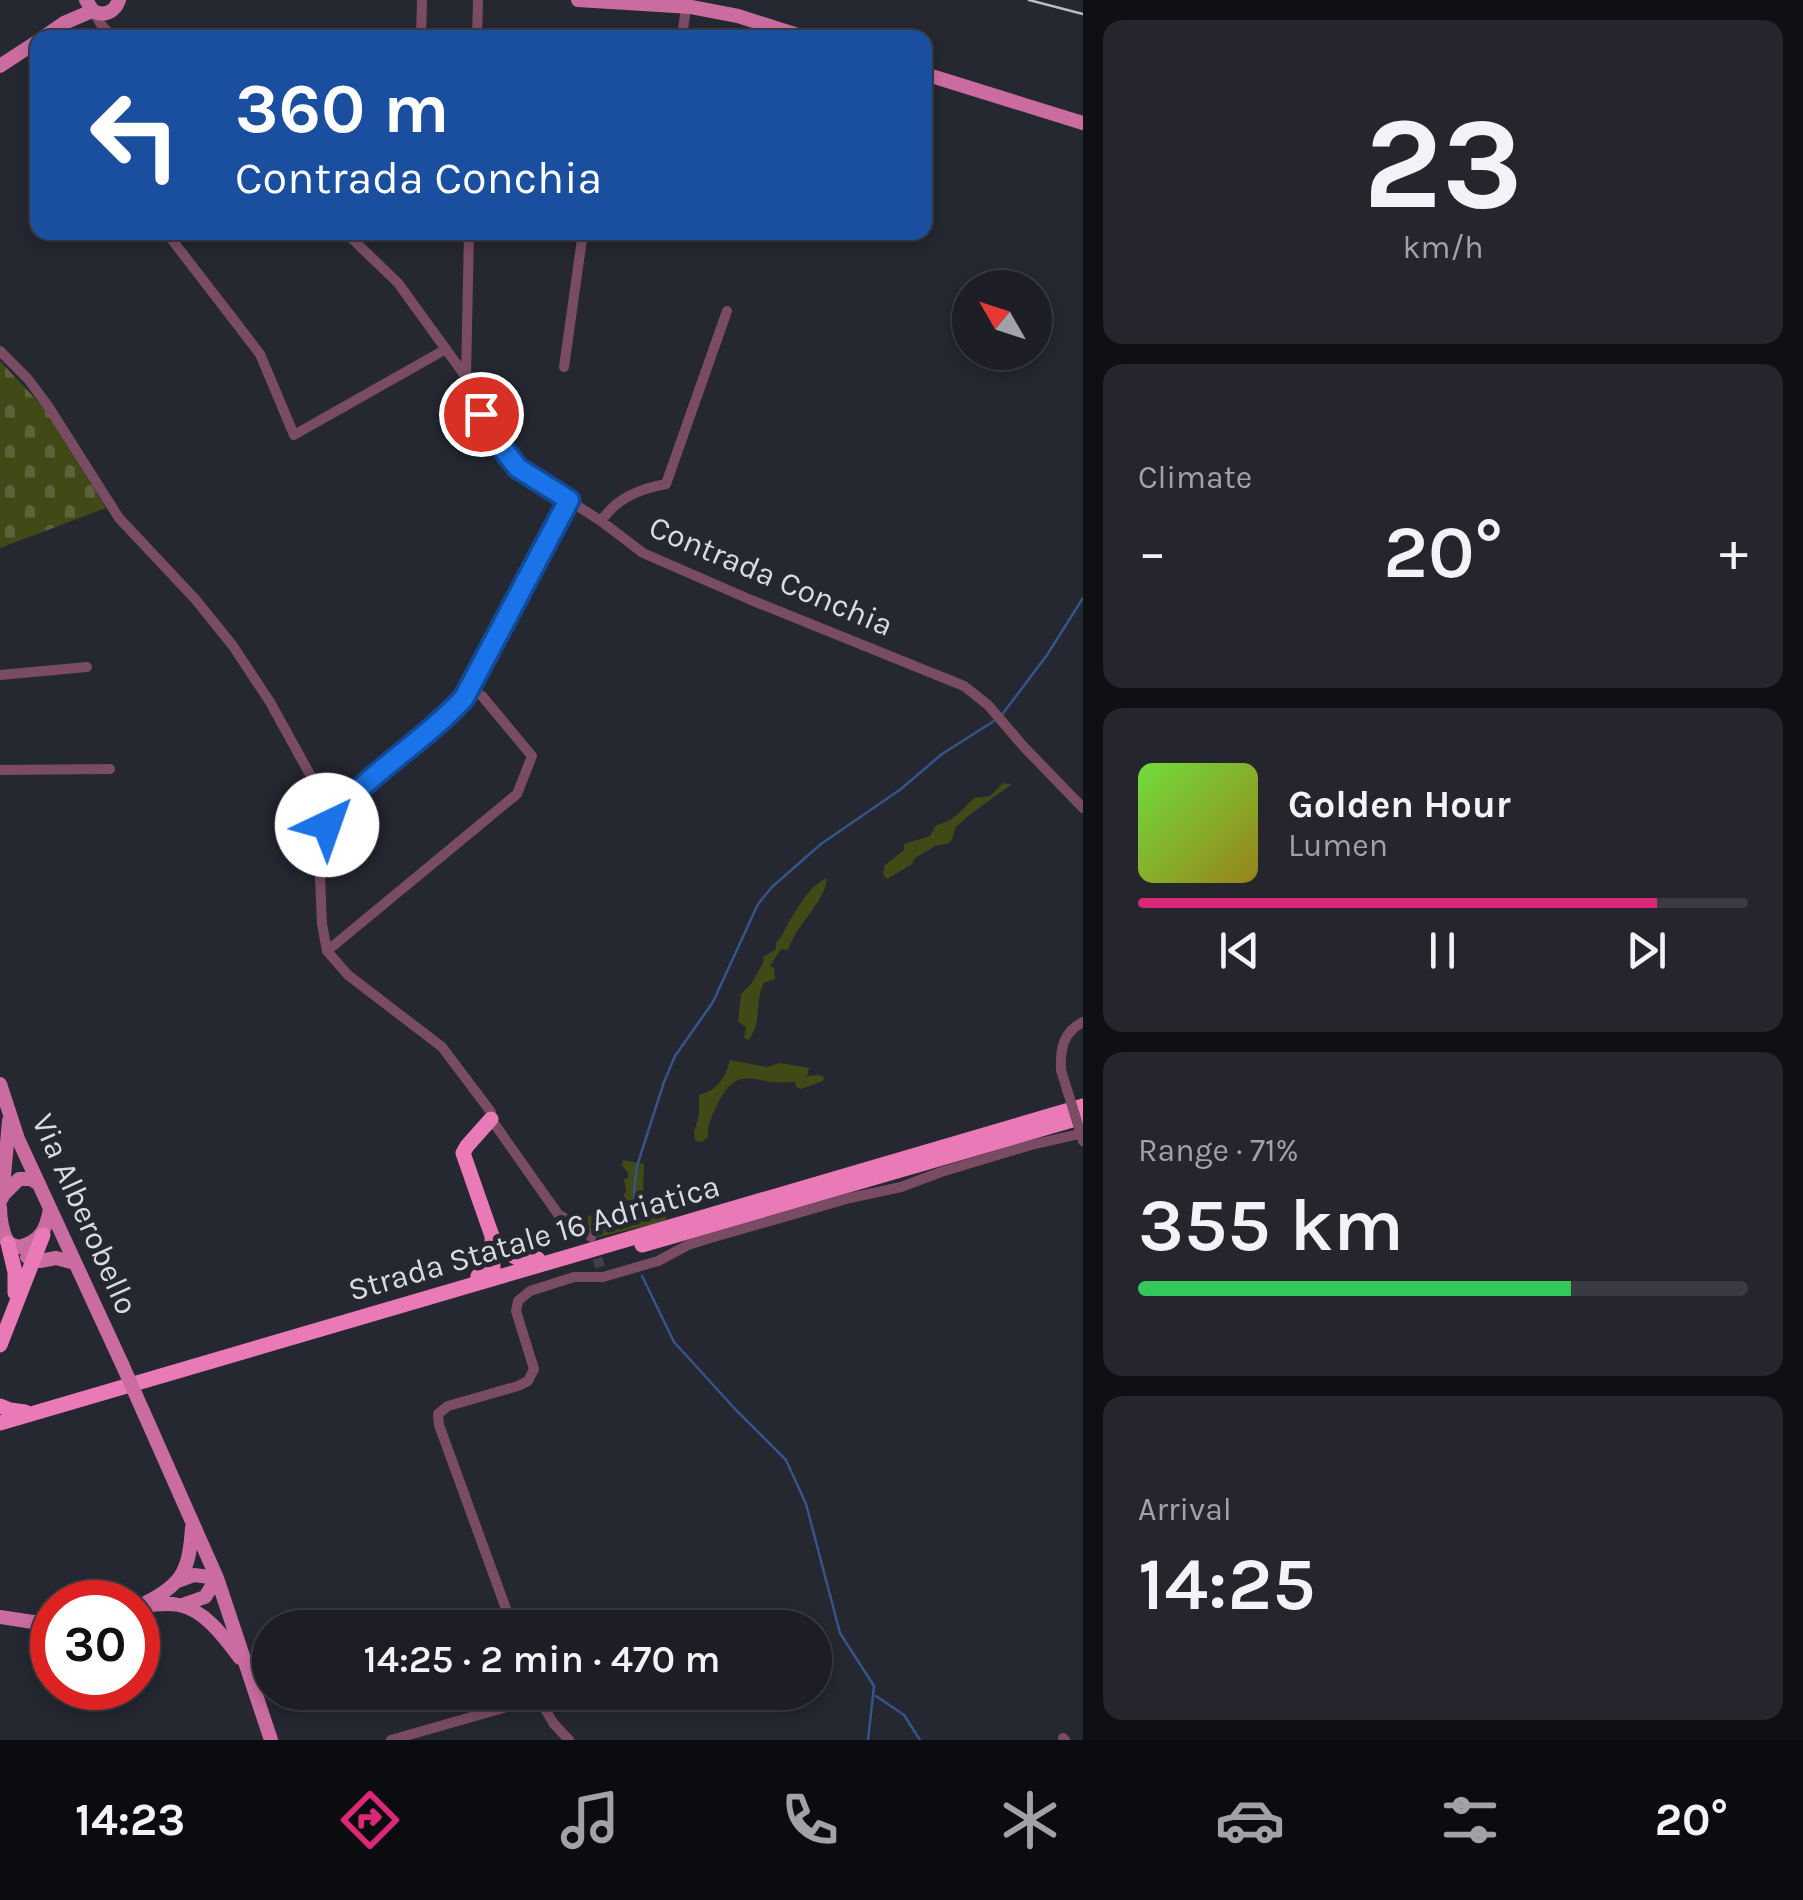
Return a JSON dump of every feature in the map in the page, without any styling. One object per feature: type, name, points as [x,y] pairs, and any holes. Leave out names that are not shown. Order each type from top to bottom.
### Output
[{"type":"highway","name":"Strada Statale 16 Adriatica","points":[[0,1424],[400,1306],[591,1244],[1083,1106]]},
{"type":"highway","points":[[400,1306],[420,1294],[490,1271],[494,1257],[492,1236],[463,1153],[494,1112]]},
{"type":"highway","name":"Strada Statale 16 Adriatica","points":[[0,1433],[1083,1116]]},
{"type":"highway","points":[[0,1344],[43,1235]]},
{"type":"highway","points":[[492,1236],[518,1260],[528,1262],[591,1244]]},
{"type":"highway","points":[[7,1240],[15,1272],[16,1302]]},
{"type":"highway","points":[[0,1406],[39,1412]]},
{"type":"main road","points":[[578,0],[686,6],[783,30]]},
{"type":"main road","points":[[54,30],[89,6],[103,14],[119,3]]},
{"type":"main road","points":[[0,66],[30,46]]},
{"type":"main road","points":[[932,76],[1083,123]]},
{"type":"main road","name":"Via Alberobello","points":[[0,1084],[18,1139],[216,1578],[271,1740]]},
{"type":"main road","points":[[10,1115],[0,1221],[7,1240],[33,1260],[56,1258],[75,1263]]},
{"type":"main road","points":[[1,1203],[19,1179],[39,1184]]},
{"type":"main road","points":[[7,1240],[27,1245],[43,1235],[50,1209]]},
{"type":"main road","points":[[178,1581],[189,1560],[192,1522]]},
{"type":"main road","points":[[160,1596],[178,1581],[194,1575],[216,1578],[205,1597],[182,1605],[160,1604]]},
{"type":"main road","points":[[182,1605],[220,1633],[247,1668]]},
{"type":"main road","points":[[0,1616],[30,1619]]},
{"type":"street","points":[[420,30],[422,0]]},
{"type":"street","points":[[477,30],[478,0]]},
{"type":"street","points":[[112,30],[119,3]]},
{"type":"street","points":[[89,6],[108,30]]},
{"type":"street","points":[[683,30],[686,6]]},
{"type":"street","points":[[172,240],[260,354],[294,435],[446,349]]},
{"type":"street","name":"Contrada Conchia","points":[[353,240],[398,283],[446,349],[466,377],[496,440],[518,468],[643,553],[964,686],[988,705],[1083,808]]},
{"type":"street","points":[[466,377],[469,240]]},
{"type":"street","points":[[564,367],[582,240]]},
{"type":"street","points":[[600,521],[627,496],[666,484],[727,311]]},
{"type":"street","points":[[0,352],[48,406],[120,518],[232,646],[270,702],[313,780],[322,806],[322,924],[327,951],[348,974],[442,1047],[494,1112],[558,1214],[586,1231],[591,1244]]},
{"type":"street","points":[[322,833],[340,804],[450,714],[469,689],[569,500]]},
{"type":"street","points":[[0,675],[86,667]]},
{"type":"street","points":[[327,951],[517,794],[532,756],[482,696],[469,689]]},
{"type":"street","points":[[0,770],[110,769]]},
{"type":"street","points":[[322,806],[340,804]]},
{"type":"street","points":[[1083,1022],[1075,1026],[1060,1052],[1061,1070],[1083,1141]]},
{"type":"street","points":[[506,1610],[438,1414],[448,1406],[528,1380],[534,1370],[516,1310],[518,1300],[530,1290],[658,1260],[707,1239],[1083,1133]]},
{"type":"street","points":[[391,1740],[488,1710]]},
{"type":"street","points":[[546,1710],[568,1740]]},
{"type":"green space","points":[[0,361],[44,408],[106,508],[0,548]]},
{"type":"green space","points":[[1003,783],[1012,784],[955,828],[947,844],[935,846],[887,879],[883,874],[885,865],[904,850],[904,844],[930,836],[936,825],[953,818],[974,798],[990,796]]},
{"type":"green space","points":[[827,878],[821,896],[788,950],[781,949],[770,966],[774,968],[775,979],[764,983],[753,1034],[748,1040],[744,1038],[746,1027],[738,1022],[741,994],[752,983],[763,957],[776,949],[805,897]]},
{"type":"green space","points":[[730,1060],[767,1067],[780,1063],[809,1068],[807,1076],[824,1077],[823,1081],[801,1089],[795,1082],[738,1080],[727,1088],[717,1105],[708,1137],[695,1141],[699,1095],[720,1082]]},
{"type":"green space","points":[[623,1160],[644,1164],[643,1198],[651,1214],[666,1213],[666,1221],[594,1238],[588,1231],[588,1216],[618,1207],[626,1191],[624,1179],[628,1173]]},
{"type":"waterway","points":[[1001,716],[1083,598]]},
{"type":"waterway","points":[[635,1219],[637,1166],[664,1082],[675,1056],[713,1002],[758,904],[821,844],[901,789],[942,754],[994,721]]},
{"type":"waterway","points":[[642,1276],[674,1342],[786,1460],[806,1504],[840,1633],[874,1686],[868,1740]]},
{"type":"waterway","points":[[876,1696],[904,1715],[920,1740]]},
{"type":"tunnel","points":[[593,1244],[600,1267]]},
{"type":"railway","points":[[1029,0],[1083,14]]},
{"type":"route","points":[[327,825],[360,788],[464,698],[569,500],[518,468],[481,414]]}]
